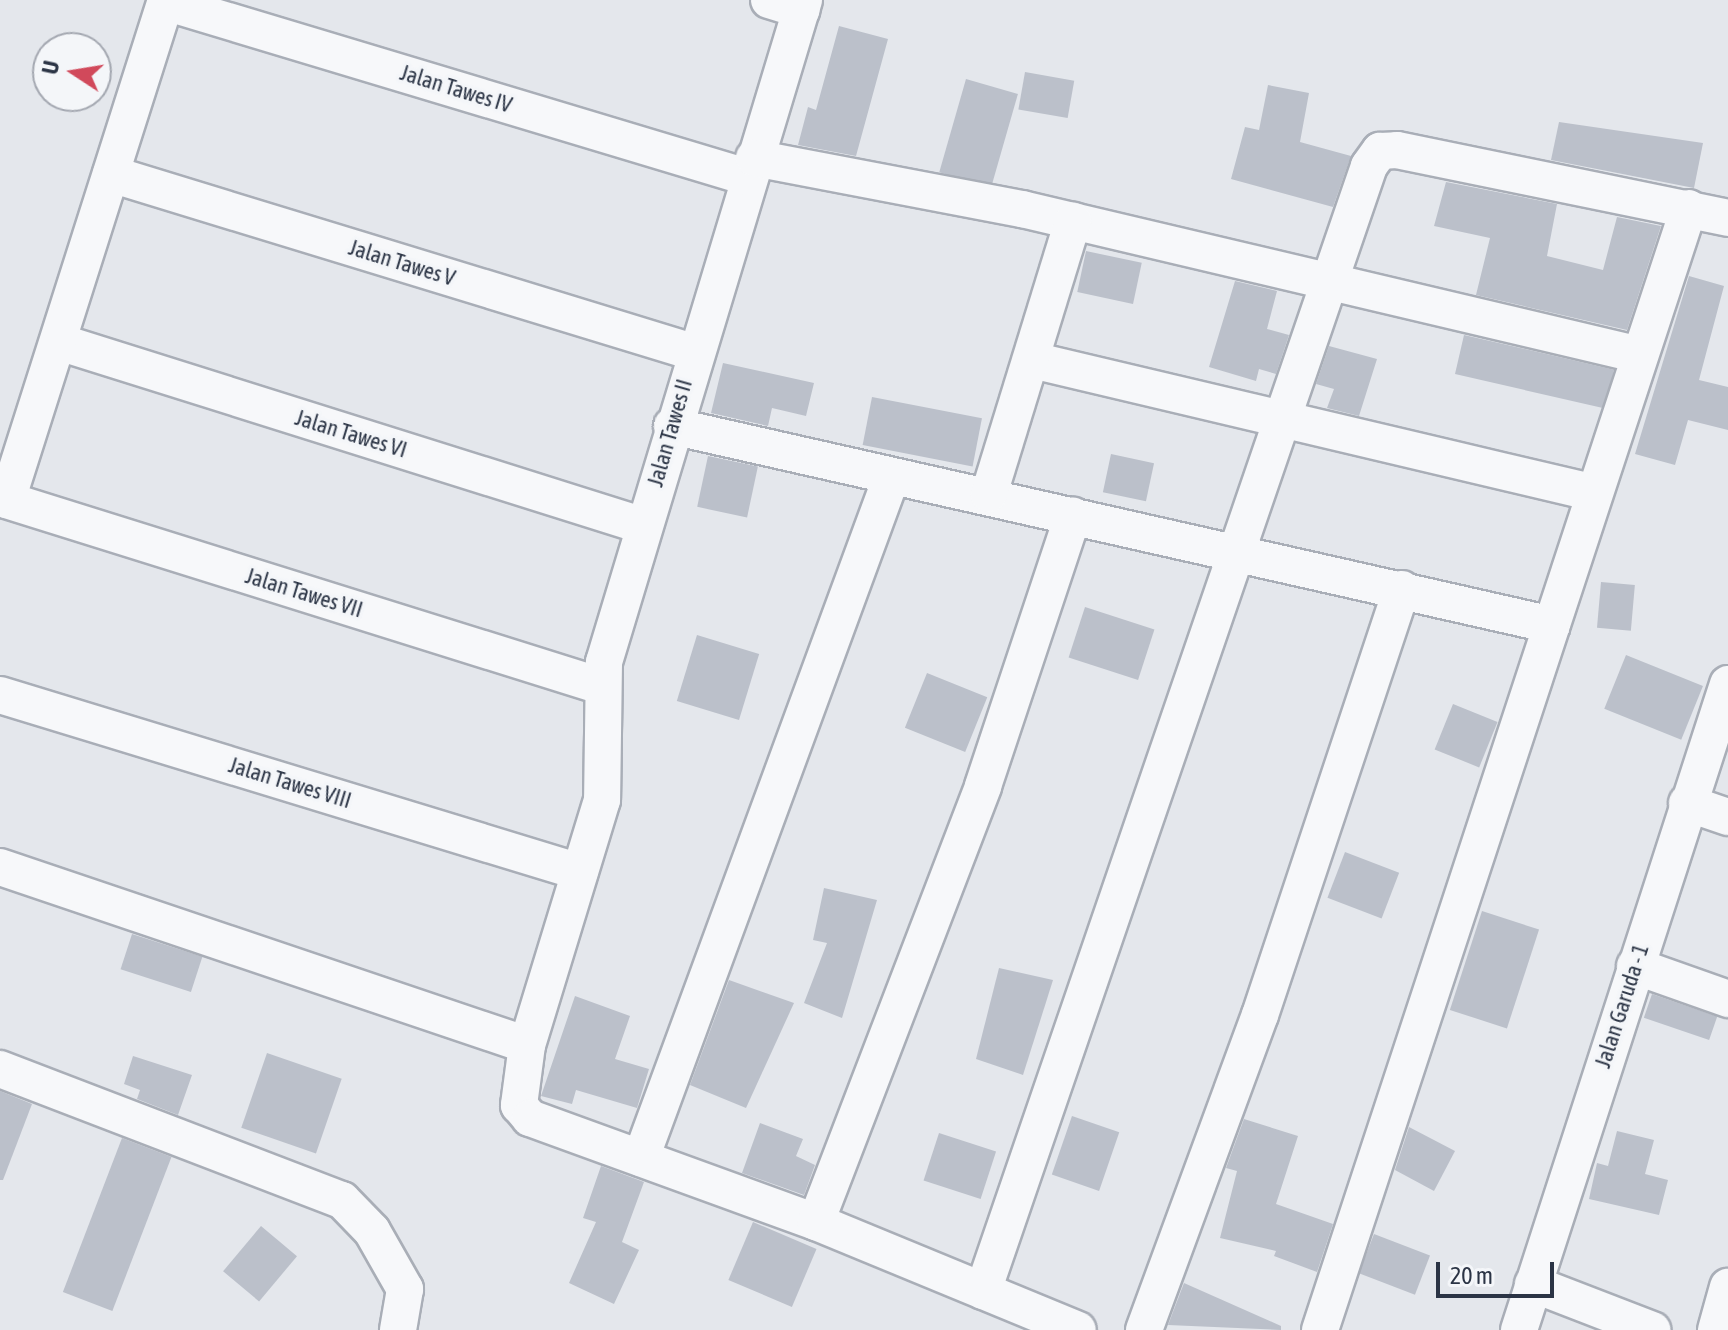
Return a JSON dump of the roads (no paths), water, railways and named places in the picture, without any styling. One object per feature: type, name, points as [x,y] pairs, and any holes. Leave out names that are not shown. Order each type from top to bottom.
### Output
[{"type":"street","name":"Jalan Tawes IV","points":[[166,1],[751,168],[1073,221],[1331,279],[1640,355]]},
{"type":"street","points":[[4,499],[59,342],[166,1]]},
{"type":"street","name":"Jalan Tawes II","points":[[791,3],[751,168],[693,352],[601,686],[606,781],[527,1045],[517,1090],[530,1118],[816,1222],[1078,1330]]},
{"type":"street","points":[[983,1291],[1331,279],[1380,151],[1689,208],[1728,218]]},
{"type":"street","name":"Jalan Tawes V","points":[[111,174],[693,352]]},
{"type":"street","points":[[1320,1330],[1689,208]]},
{"type":"street","points":[[989,494],[1073,221]]},
{"type":"street","name":"Jalan Tawes VI","points":[[59,342],[644,526]]},
{"type":"street","points":[[1032,360],[1284,416],[1595,493]]},
{"type":"street","points":[[672,426],[891,478],[989,494],[1073,516],[1238,550],[1552,625]]},
{"type":"street","points":[[641,1158],[891,478]]},
{"type":"street","name":"Jalan Tawes VII","points":[[4,499],[601,686]]},
{"type":"street","points":[[816,1222],[983,786],[1073,516]]},
{"type":"street","points":[[1144,1330],[1260,1015],[1402,589]]},
{"type":"street","name":"Jalan Garuda - 1","points":[[1519,1330],[1728,684]]},
{"type":"street","name":"Jalan Tawes VIII","points":[[0,695],[580,872]]},
{"type":"street","points":[[1687,803],[1728,817]]},
{"type":"street","points":[[0,867],[527,1045]]},
{"type":"street","points":[[1635,966],[1728,999]]},
{"type":"street","points":[[0,1069],[342,1200],[372,1231],[405,1289],[398,1330]]},
{"type":"street","points":[[1533,1284],[1652,1330]]},
{"type":"street","points":[[1716,1330],[1728,1287]]}]
